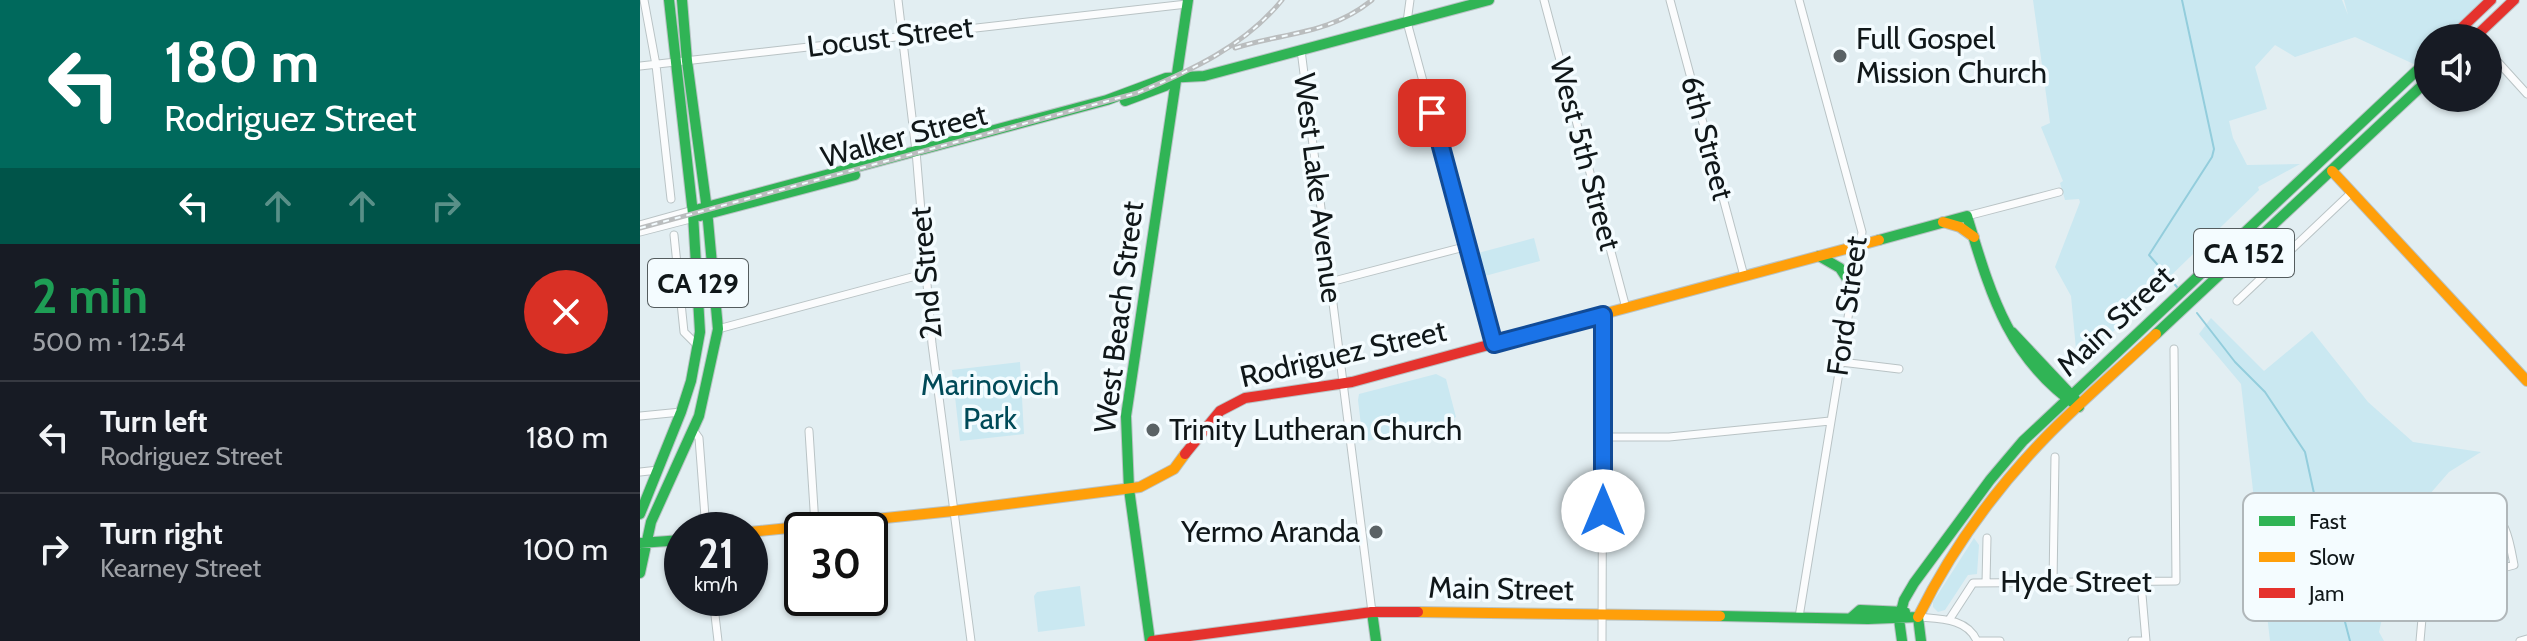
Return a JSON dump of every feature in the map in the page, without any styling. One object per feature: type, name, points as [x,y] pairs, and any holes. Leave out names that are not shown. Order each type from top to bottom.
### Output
[{"type":"main road","name":"CA 129","points":[[640,514],[681,412],[699,348],[700,332],[693,214],[669,0]]},
{"type":"main road","name":"CA 129","points":[[640,573],[643,543],[694,431],[710,375],[718,329],[682,0]]},
{"type":"main road","name":"Walker Street","points":[[916,154],[1107,100],[1166,78],[1204,76],[1489,0]]},
{"type":"main road","points":[[2466,24],[2491,0]]},
{"type":"main road","points":[[2489,24],[2514,0]]},
{"type":"main road","name":"West Beach Street","points":[[1151,641],[1129,489],[1127,404],[1187,2]]},
{"type":"main road","name":"Main Street","points":[[1899,615],[1910,588],[1991,477],[2023,441],[2414,73]]},
{"type":"main road","name":"Walker Street","points":[[693,214],[1148,94],[1165,86],[1176,76]]},
{"type":"main road","name":"Main Street","points":[[1852,617],[1860,610],[1879,610],[1918,617],[1937,579],[2001,487],[2044,439],[2414,93]]},
{"type":"main road","points":[[1148,94],[1164,97],[1171,111]]},
{"type":"main road","points":[[2322,160],[2527,381]]},
{"type":"main road","name":"Rodriguez Street","points":[[888,518],[1151,484],[1174,469],[1210,421],[1234,403],[1257,395],[1343,384],[1967,216]]},
{"type":"main road","points":[[1967,216],[1993,302],[2022,354],[2079,407]]},
{"type":"main road","points":[[1943,222],[1960,227],[1974,237]]},
{"type":"main road","points":[[1819,256],[1842,268],[1853,288]]},
{"type":"main road","points":[[643,543],[664,541]]},
{"type":"main road","points":[[1879,610],[1910,588]]},
{"type":"main road","points":[[1372,612],[1376,641]]},
{"type":"main road","name":"Main Street","points":[[1151,641],[1372,612],[1861,619],[1899,615]]},
{"type":"main road","points":[[1899,615],[1902,641]]},
{"type":"main road","points":[[1918,617],[1921,641]]},
{"type":"street","points":[[644,0],[656,65],[671,199]]},
{"type":"street","name":"2nd Street","points":[[898,0],[916,154],[932,344],[971,641]]},
{"type":"street","points":[[1410,0],[1407,22],[1494,344]]},
{"type":"street","name":"West 5th Street","points":[[1544,0],[1626,308]]},
{"type":"street","name":"6th Street","points":[[1670,0],[1744,276]]},
{"type":"street","name":"Ford Street","points":[[1799,0],[1862,232],[1799,617]]},
{"type":"street","name":"Locust Street","points":[[640,66],[1187,2]]},
{"type":"street","name":"West Lake Avenue","points":[[1301,50],[1372,612]]},
{"type":"street","points":[[2502,66],[2527,94]]},
{"type":"street","name":"Rodriguez Street","points":[[1967,216],[2059,192]]},
{"type":"street","points":[[2237,301],[2351,193]]},
{"type":"street","name":"Walker Street","points":[[640,225],[693,214]]},
{"type":"street","name":"Walker Street","points":[[640,232],[693,214]]},
{"type":"street","points":[[674,235],[684,332],[699,348]]},
{"type":"street","points":[[1330,282],[1468,246]]},
{"type":"street","points":[[718,329],[927,273]]},
{"type":"street","points":[[1602,641],[1603,315]]},
{"type":"street","name":"Hyde Street","points":[[1949,620],[1973,583],[2176,581],[2174,349]]},
{"type":"street","points":[[1841,362],[1899,369]]},
{"type":"street","points":[[640,416],[681,412]]},
{"type":"street","points":[[1602,437],[1669,437],[1830,421]]},
{"type":"street","points":[[694,431],[699,438],[705,512]]},
{"type":"street","points":[[809,431],[814,512]]},
{"type":"street","points":[[2053,583],[2055,457]]},
{"type":"street","points":[[640,472],[658,470]]},
{"type":"street","points":[[1986,583],[1987,538]]},
{"type":"street","points":[[2507,543],[2514,565],[2507,567]]},
{"type":"street","points":[[2132,641],[2146,641],[2141,583]]},
{"type":"street","points":[[715,616],[718,641]]},
{"type":"street","points":[[1918,617],[1949,620],[1968,628],[1977,641],[2000,641]]},
{"type":"street","points":[[2420,641],[2422,621]]},
{"type":"street","points":[[2520,641],[2527,639]]},
{"type":"green space","points":[[2033,0],[2342,0],[2348,15],[2344,0],[2488,0],[2462,24],[2414,24],[2414,64],[2355,37],[2295,57],[2275,45],[2255,67],[2267,109],[2229,121],[2233,138],[2247,165],[2300,164],[2258,187],[2259,190],[2086,358],[2076,349],[2071,296],[2055,267],[2080,202],[2079,199],[2065,200],[2060,183],[2063,181],[2041,127],[2050,123]]},
{"type":"green space","points":[[1534,238],[1540,261],[1485,276],[1478,253]]},
{"type":"green space","points":[[2211,318],[2264,371],[2312,331],[2368,402],[2413,442],[2481,452],[2449,472],[2431,493],[2253,493],[2241,384],[2199,334]]},
{"type":"green space","name":"Marinovich Park","points":[[1020,362],[1024,434],[960,441],[952,370]]},
{"type":"green space","points":[[1436,374],[1446,379],[1455,422],[1363,442],[1359,394]]},
{"type":"green space","points":[[1974,538],[1979,545],[1977,574],[1968,575],[1945,610],[1938,612],[1933,602]]},
{"type":"green space","points":[[1080,586],[1085,626],[1038,632],[1034,596],[1037,592]]},
{"type":"green space","points":[[2268,621],[2381,621],[2379,632],[2384,641],[2270,641]]},
{"type":"waterway","points":[[2177,287],[2149,255],[2212,157],[2214,149],[2182,0]]},
{"type":"waterway","points":[[2197,313],[2235,362],[2265,392],[2305,452],[2314,493]]},
{"type":"waterway","points":[[2345,621],[2350,641]]},
{"type":"railway","points":[[640,228],[1137,93],[1216,56],[1251,31],[1282,0]]},
{"type":"railway","points":[[1235,48],[1323,26],[1372,0]]},
{"type":"traffic: fast","points":[[640,514],[681,412],[691,381],[700,332],[693,214],[669,0]]},
{"type":"traffic: fast","points":[[640,573],[651,522],[699,416],[718,329],[682,0]]},
{"type":"traffic: fast","points":[[1150,641],[1129,489],[1126,416],[1188,0]]},
{"type":"traffic: fast","points":[[699,209],[1107,100],[1166,78],[1204,76],[1489,0]]},
{"type":"traffic: fast","points":[[1899,619],[1904,600],[1914,583],[1990,480],[2023,441],[2414,73]]},
{"type":"traffic: fast","points":[[1125,101],[1165,86],[1175,78]]},
{"type":"traffic: fast","points":[[2156,334],[2414,93]]},
{"type":"traffic: fast","points":[[700,216],[855,175]]},
{"type":"traffic: fast","points":[[1879,240],[1967,216],[2005,323],[2035,368],[2079,407]]},
{"type":"traffic: fast","points":[[1819,256],[1840,268],[1853,288]]},
{"type":"traffic: fast","points":[[2012,332],[2075,399]]},
{"type":"traffic: fast","points":[[640,543],[664,541]]},
{"type":"traffic: fast","points":[[1852,617],[1860,610],[1905,612]]},
{"type":"traffic: fast","points":[[1372,612],[1376,641]]},
{"type":"traffic: fast","points":[[1720,616],[1918,617]]},
{"type":"traffic: fast","points":[[1918,617],[1921,641]]},
{"type":"traffic: fast","points":[[1899,619],[1902,641]]},
{"type":"traffic: slow","points":[[2332,171],[2527,381]]},
{"type":"traffic: slow","points":[[1943,222],[1960,227],[1974,237]]},
{"type":"traffic: slow","points":[[1525,335],[1879,240]]},
{"type":"traffic: slow","points":[[1918,617],[1959,546],[2008,479],[2058,425],[2156,334]]},
{"type":"traffic: slow","points":[[768,530],[1140,487],[1174,469],[1185,454]]},
{"type":"traffic: slow","points":[[1418,612],[1720,616]]},
{"type":"traffic: jam","points":[[2466,24],[2491,0]]},
{"type":"traffic: jam","points":[[2489,24],[2514,0]]},
{"type":"traffic: jam","points":[[1185,454],[1220,411],[1245,398],[1352,382],[1525,335]]},
{"type":"traffic: jam","points":[[1152,641],[1372,612],[1418,612]]},
{"type":"place","name":"Full Gospel Mission Church","points":[[1840,56]]},
{"type":"place","name":"Trinity Lutheran Church","points":[[1153,430]]},
{"type":"place","name":"Yermo Aranda","points":[[1376,532]]},
{"type":"route","points":[[1432,113],[1494,344],[1603,315],[1603,511]]}]
